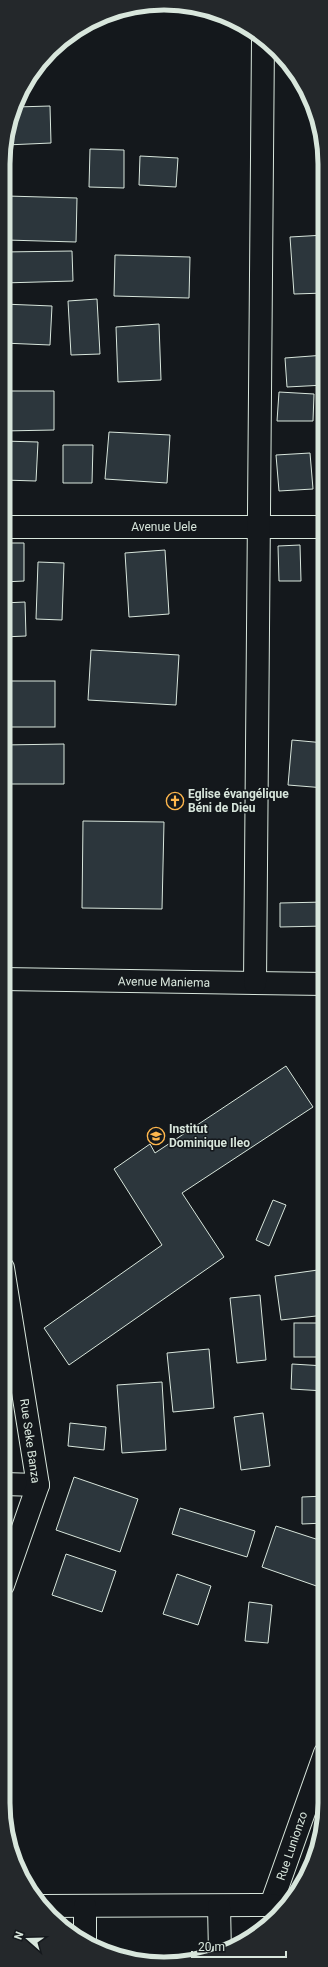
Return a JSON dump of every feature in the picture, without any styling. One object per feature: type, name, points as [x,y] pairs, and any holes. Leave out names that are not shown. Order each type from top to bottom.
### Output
[{"type":"street","points":[[255,984],[263,46]]},
{"type":"street","name":"Avenue Uele","points":[[10,527],[318,527]]},
{"type":"street","name":"Avenue Maniema","points":[[10,979],[318,984]]},
{"type":"street","name":"Rue Seke Banza","points":[[10,1311],[38,1484],[10,1565]]},
{"type":"street","points":[[10,1484],[38,1484]]},
{"type":"street","name":"Rue Lunionzo","points":[[277,1906],[318,1775]]},
{"type":"street","points":[[49,1906],[277,1906]]},
{"type":"street","points":[[85,1906],[85,1935]]},
{"type":"street","points":[[219,1906],[220,1946]]},
{"type":"building","points":[[50,106],[51,143],[11,145],[15,124],[21,107]]},
{"type":"building","points":[[90,149],[124,150],[124,188],[89,187]]},
{"type":"building","points":[[140,156],[178,158],[176,187],[139,185]]},
{"type":"building","points":[[10,196],[77,198],[76,242],[10,240]]},
{"type":"building","points":[[318,235],[318,293],[294,294],[290,237]]},
{"type":"building","points":[[72,251],[73,281],[10,283],[10,252]]},
{"type":"building","points":[[115,255],[190,257],[189,298],[114,296]]},
{"type":"building","points":[[97,299],[100,354],[71,355],[68,301]]},
{"type":"building","points":[[10,304],[52,306],[50,345],[10,343]]},
{"type":"building","points":[[159,324],[161,380],[118,382],[116,327]]},
{"type":"building","points":[[318,356],[318,385],[287,387],[285,358]]},
{"type":"building","points":[[10,391],[54,391],[54,430],[10,431]]},
{"type":"building","points":[[279,392],[314,394],[313,421],[277,421]]},
{"type":"building","points":[[109,432],[170,435],[167,483],[105,479]]},
{"type":"building","points":[[10,441],[38,442],[36,481],[10,480]]},
{"type":"building","points":[[63,445],[93,445],[92,483],[63,483]]},
{"type":"building","points":[[310,453],[313,489],[279,491],[276,455]]},
{"type":"building","points":[[10,543],[24,543],[24,581],[10,582]]},
{"type":"building","points":[[300,545],[301,581],[279,581],[278,546]]},
{"type":"building","points":[[165,550],[169,614],[129,617],[125,553]]},
{"type":"building","points":[[38,562],[64,563],[62,620],[36,619]]},
{"type":"building","points":[[25,602],[26,636],[10,637],[10,603]]},
{"type":"building","points":[[91,650],[179,655],[176,705],[88,700]]},
{"type":"building","points":[[10,681],[55,681],[55,727],[10,727]]},
{"type":"building","points":[[292,740],[318,742],[318,787],[288,785]]},
{"type":"building","points":[[64,744],[64,784],[10,784],[10,745]]},
{"type":"building","points":[[83,821],[164,822],[162,909],[82,908]]},
{"type":"building","points":[[318,902],[318,926],[280,927],[280,903]]},
{"type":"building","points":[[286,1066],[313,1107],[182,1193],[224,1257],[69,1365],[44,1328],[162,1245],[114,1169],[150,1144],[155,1153]]},
{"type":"building","points":[[273,1200],[286,1205],[269,1246],[256,1240]]},
{"type":"building","points":[[318,1270],[318,1316],[281,1320],[275,1276]]},
{"type":"building","points":[[260,1295],[266,1360],[237,1363],[230,1298]]},
{"type":"building","points":[[294,1323],[318,1323],[318,1357],[294,1357]]},
{"type":"building","points":[[209,1349],[214,1408],[173,1412],[167,1353]]},
{"type":"building","points":[[292,1364],[318,1366],[318,1391],[291,1389]]},
{"type":"building","points":[[162,1382],[166,1450],[122,1453],[117,1385]]},
{"type":"building","points":[[263,1413],[270,1466],[241,1470],[234,1417]]},
{"type":"building","points":[[70,1423],[106,1427],[104,1450],[68,1446]]},
{"type":"building","points":[[74,1477],[138,1499],[120,1552],[56,1530]]},
{"type":"building","points":[[318,1496],[318,1523],[302,1524],[302,1497]]},
{"type":"building","points":[[180,1508],[255,1531],[247,1557],[172,1534]]},
{"type":"building","points":[[276,1526],[318,1540],[318,1587],[262,1567]]},
{"type":"building","points":[[66,1554],[116,1571],[102,1612],[52,1595]]},
{"type":"building","points":[[177,1574],[211,1586],[198,1625],[163,1614]]},
{"type":"building","points":[[249,1602],[272,1605],[268,1643],[245,1641]]},
{"type":"place","name":"Eglise évangélique Béni de Dieu","points":[[175,801]]},
{"type":"place","name":"Institut Dominique Ileo","points":[[156,1136]]}]
